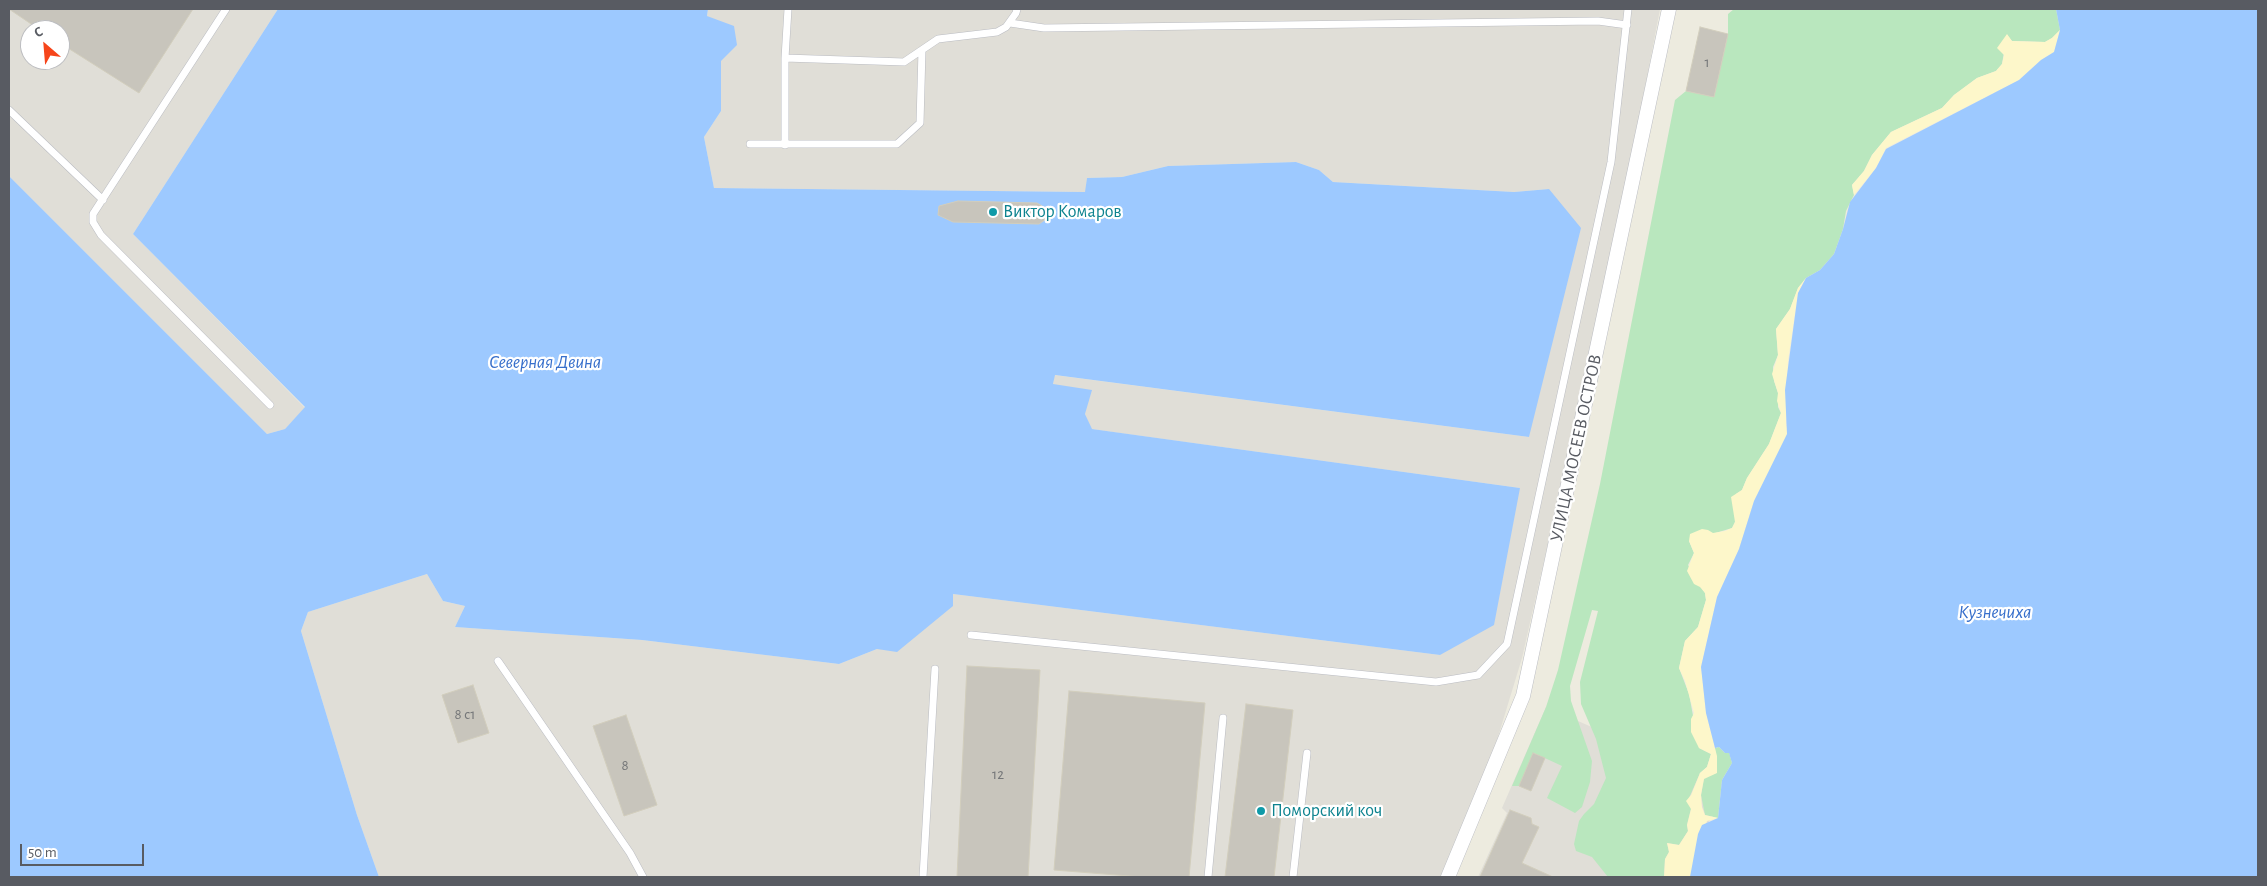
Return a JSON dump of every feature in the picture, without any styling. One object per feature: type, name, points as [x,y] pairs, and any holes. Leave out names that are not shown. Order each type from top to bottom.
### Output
[{"type":"street","name":"УЛИЦА МОСЕЕВ ОСТРОВ","points":[[1448,877],[1523,696],[1670,9]]},
{"type":"lane","points":[[226,9],[93,214],[93,222],[101,235],[270,405]]},
{"type":"lane","points":[[785,145],[785,58],[788,9]]},
{"type":"lane","points":[[785,58],[904,62],[938,39],[997,32],[1006,27],[1017,9]]},
{"type":"lane","points":[[971,635],[1436,682],[1478,675],[1507,644],[1611,162],[1628,9]]},
{"type":"lane","points":[[1010,22],[1044,28],[1598,21],[1627,25]]},
{"type":"lane","points":[[750,144],[897,144],[920,123],[922,50]]},
{"type":"lane","points":[[9,110],[103,200]]},
{"type":"lane","points":[[498,661],[630,853],[643,877]]},
{"type":"lane","points":[[923,877],[935,669]]},
{"type":"lane","points":[[1208,877],[1222,718]]},
{"type":"lane","points":[[1293,877],[1306,752]]},
{"type":"shaded area","points":[[9,9],[278,9],[133,234],[305,408],[285,429],[267,434],[9,176]]},
{"type":"shaded area","points":[[708,9],[1660,9],[1613,256],[1522,658],[1487,773],[1441,877],[379,877],[357,815],[301,631],[308,612],[427,574],[443,601],[465,606],[455,627],[642,640],[839,664],[877,649],[953,594],[1440,655],[1520,488],[1091,429],[1085,414],[1087,401],[1053,385],[1054,375],[1529,437],[1549,189],[1514,192],[1333,182],[1319,170],[1296,162],[1168,166],[1122,177],[1087,178],[1086,192],[714,188],[704,137],[721,111],[721,61],[707,16]]},
{"type":"shaded area","points":[[1546,707],[1722,784],[1690,877],[1478,877],[1507,813],[1502,808]]},
{"type":"green space","points":[[1734,9],[2056,9],[2060,30],[2045,42],[2012,41],[2007,35],[2002,64],[1996,71],[1977,78],[1954,95],[1942,108],[1891,132],[1872,155],[1864,171],[1852,185],[1854,195],[1846,211],[1843,229],[1834,254],[1820,270],[1806,278],[1798,288],[1790,309],[1776,329],[1778,355],[1773,367],[1774,381],[1778,393],[1778,407],[1781,413],[1769,444],[1747,478],[1742,490],[1736,494],[1735,522],[1732,528],[1689,541],[1694,553],[1688,565],[1705,593],[1706,600],[1698,627],[1685,641],[1679,668],[1689,694],[1699,748],[1711,754],[1707,767],[1700,773],[1689,798],[1691,809],[1687,825],[1688,831],[1679,845],[1667,843],[1669,852],[1665,859],[1664,877],[1608,877],[1592,857],[1576,851],[1574,844],[1579,821],[1594,804],[1606,778],[1596,739],[1581,704],[1580,682],[1598,611],[1592,610],[1570,686],[1571,701],[1592,761],[1590,782],[1582,807],[1575,813],[1547,798],[1562,766],[1534,753],[1519,786],[1512,786],[1546,707],[1558,670],[1600,484],[1675,100],[1686,91],[1714,97],[1728,34],[1728,14]]},
{"type":"green space","points":[[1719,747],[1725,753],[1729,752],[1732,763],[1722,780],[1718,818],[1705,815],[1701,795],[1704,778],[1716,773],[1715,748]]},
{"type":"sand","points":[[2060,30],[2054,52],[2041,60],[2019,80],[1886,148],[1876,168],[1854,195],[1852,185],[1864,171],[1872,155],[1891,132],[1942,108],[1954,95],[1977,78],[1996,71],[2002,64],[2004,55],[1997,48],[2007,34],[2012,41],[2045,42]]},
{"type":"sand","points":[[1806,278],[1798,293],[1788,361],[1786,423],[1788,434],[1754,501],[1739,549],[1717,597],[1701,667],[1706,713],[1717,756],[1717,773],[1704,779],[1701,795],[1702,807],[1705,815],[1718,818],[1707,821],[1690,877],[1664,877],[1665,859],[1669,852],[1667,843],[1679,845],[1688,831],[1687,825],[1691,809],[1686,801],[1691,795],[1700,773],[1707,767],[1711,754],[1699,748],[1691,732],[1691,719],[1694,713],[1685,681],[1679,668],[1685,641],[1698,627],[1706,600],[1705,593],[1694,584],[1687,571],[1694,553],[1689,541],[1690,534],[1702,529],[1713,533],[1725,531],[1732,528],[1735,522],[1731,497],[1742,490],[1747,478],[1769,444],[1781,413],[1777,401],[1778,393],[1772,374],[1778,355],[1776,329],[1790,309],[1798,288]]},
{"type":"water","name":"Северная Двина","points":[[278,9],[708,9],[707,16],[734,26],[737,45],[721,61],[721,111],[704,137],[714,188],[1085,192],[1087,178],[1122,177],[1168,166],[1296,162],[1319,170],[1333,182],[1514,192],[1549,189],[1581,228],[1529,437],[1055,375],[1053,384],[1092,390],[1085,414],[1092,429],[1520,488],[1494,625],[1440,655],[953,594],[953,606],[897,652],[877,649],[839,664],[642,640],[455,627],[465,606],[443,601],[427,574],[308,612],[301,631],[357,815],[379,877],[9,877],[9,176],[267,434],[285,429],[305,407],[133,234]]},
{"type":"water","name":"Кузнечиха","points":[[2056,9],[2258,9],[2258,877],[1690,877],[1698,834],[1702,825],[1718,818],[1722,780],[1732,763],[1729,753],[1725,753],[1719,747],[1715,748],[1706,713],[1701,667],[1717,597],[1739,549],[1754,501],[1787,434],[1785,390],[1798,293],[1806,278],[1820,270],[1834,254],[1850,202],[1876,168],[1886,149],[2019,80],[2041,60],[2054,52],[2060,30]]},
{"type":"building","points":[[9,9],[193,9],[139,93],[70,49],[70,20],[25,20]]},
{"type":"building","points":[[1700,27],[1728,34],[1714,97],[1686,91]]},
{"type":"building","name":"Виктор Комаров","points":[[958,201],[1037,203],[1047,209],[1049,217],[1039,224],[953,222],[938,215],[939,206]]},
{"type":"building","points":[[967,666],[1040,670],[1028,877],[957,877]]},
{"type":"building","points":[[473,685],[489,733],[458,743],[442,695]]},
{"type":"building","points":[[1069,691],[1205,703],[1189,877],[1142,877],[1054,870]]},
{"type":"building","points":[[1246,704],[1293,710],[1274,877],[1225,877]]},
{"type":"building","points":[[626,715],[657,805],[624,816],[593,726]]},
{"type":"building","points":[[1533,753],[1545,758],[1531,791],[1519,786]]},
{"type":"building","points":[[1510,810],[1531,818],[1532,824],[1539,827],[1522,863],[1553,877],[1480,877]]},
{"type":"place","name":"Виктор Комаров","points":[[993,212]]},
{"type":"place","name":"Поморский коч","points":[[1261,811]]}]
